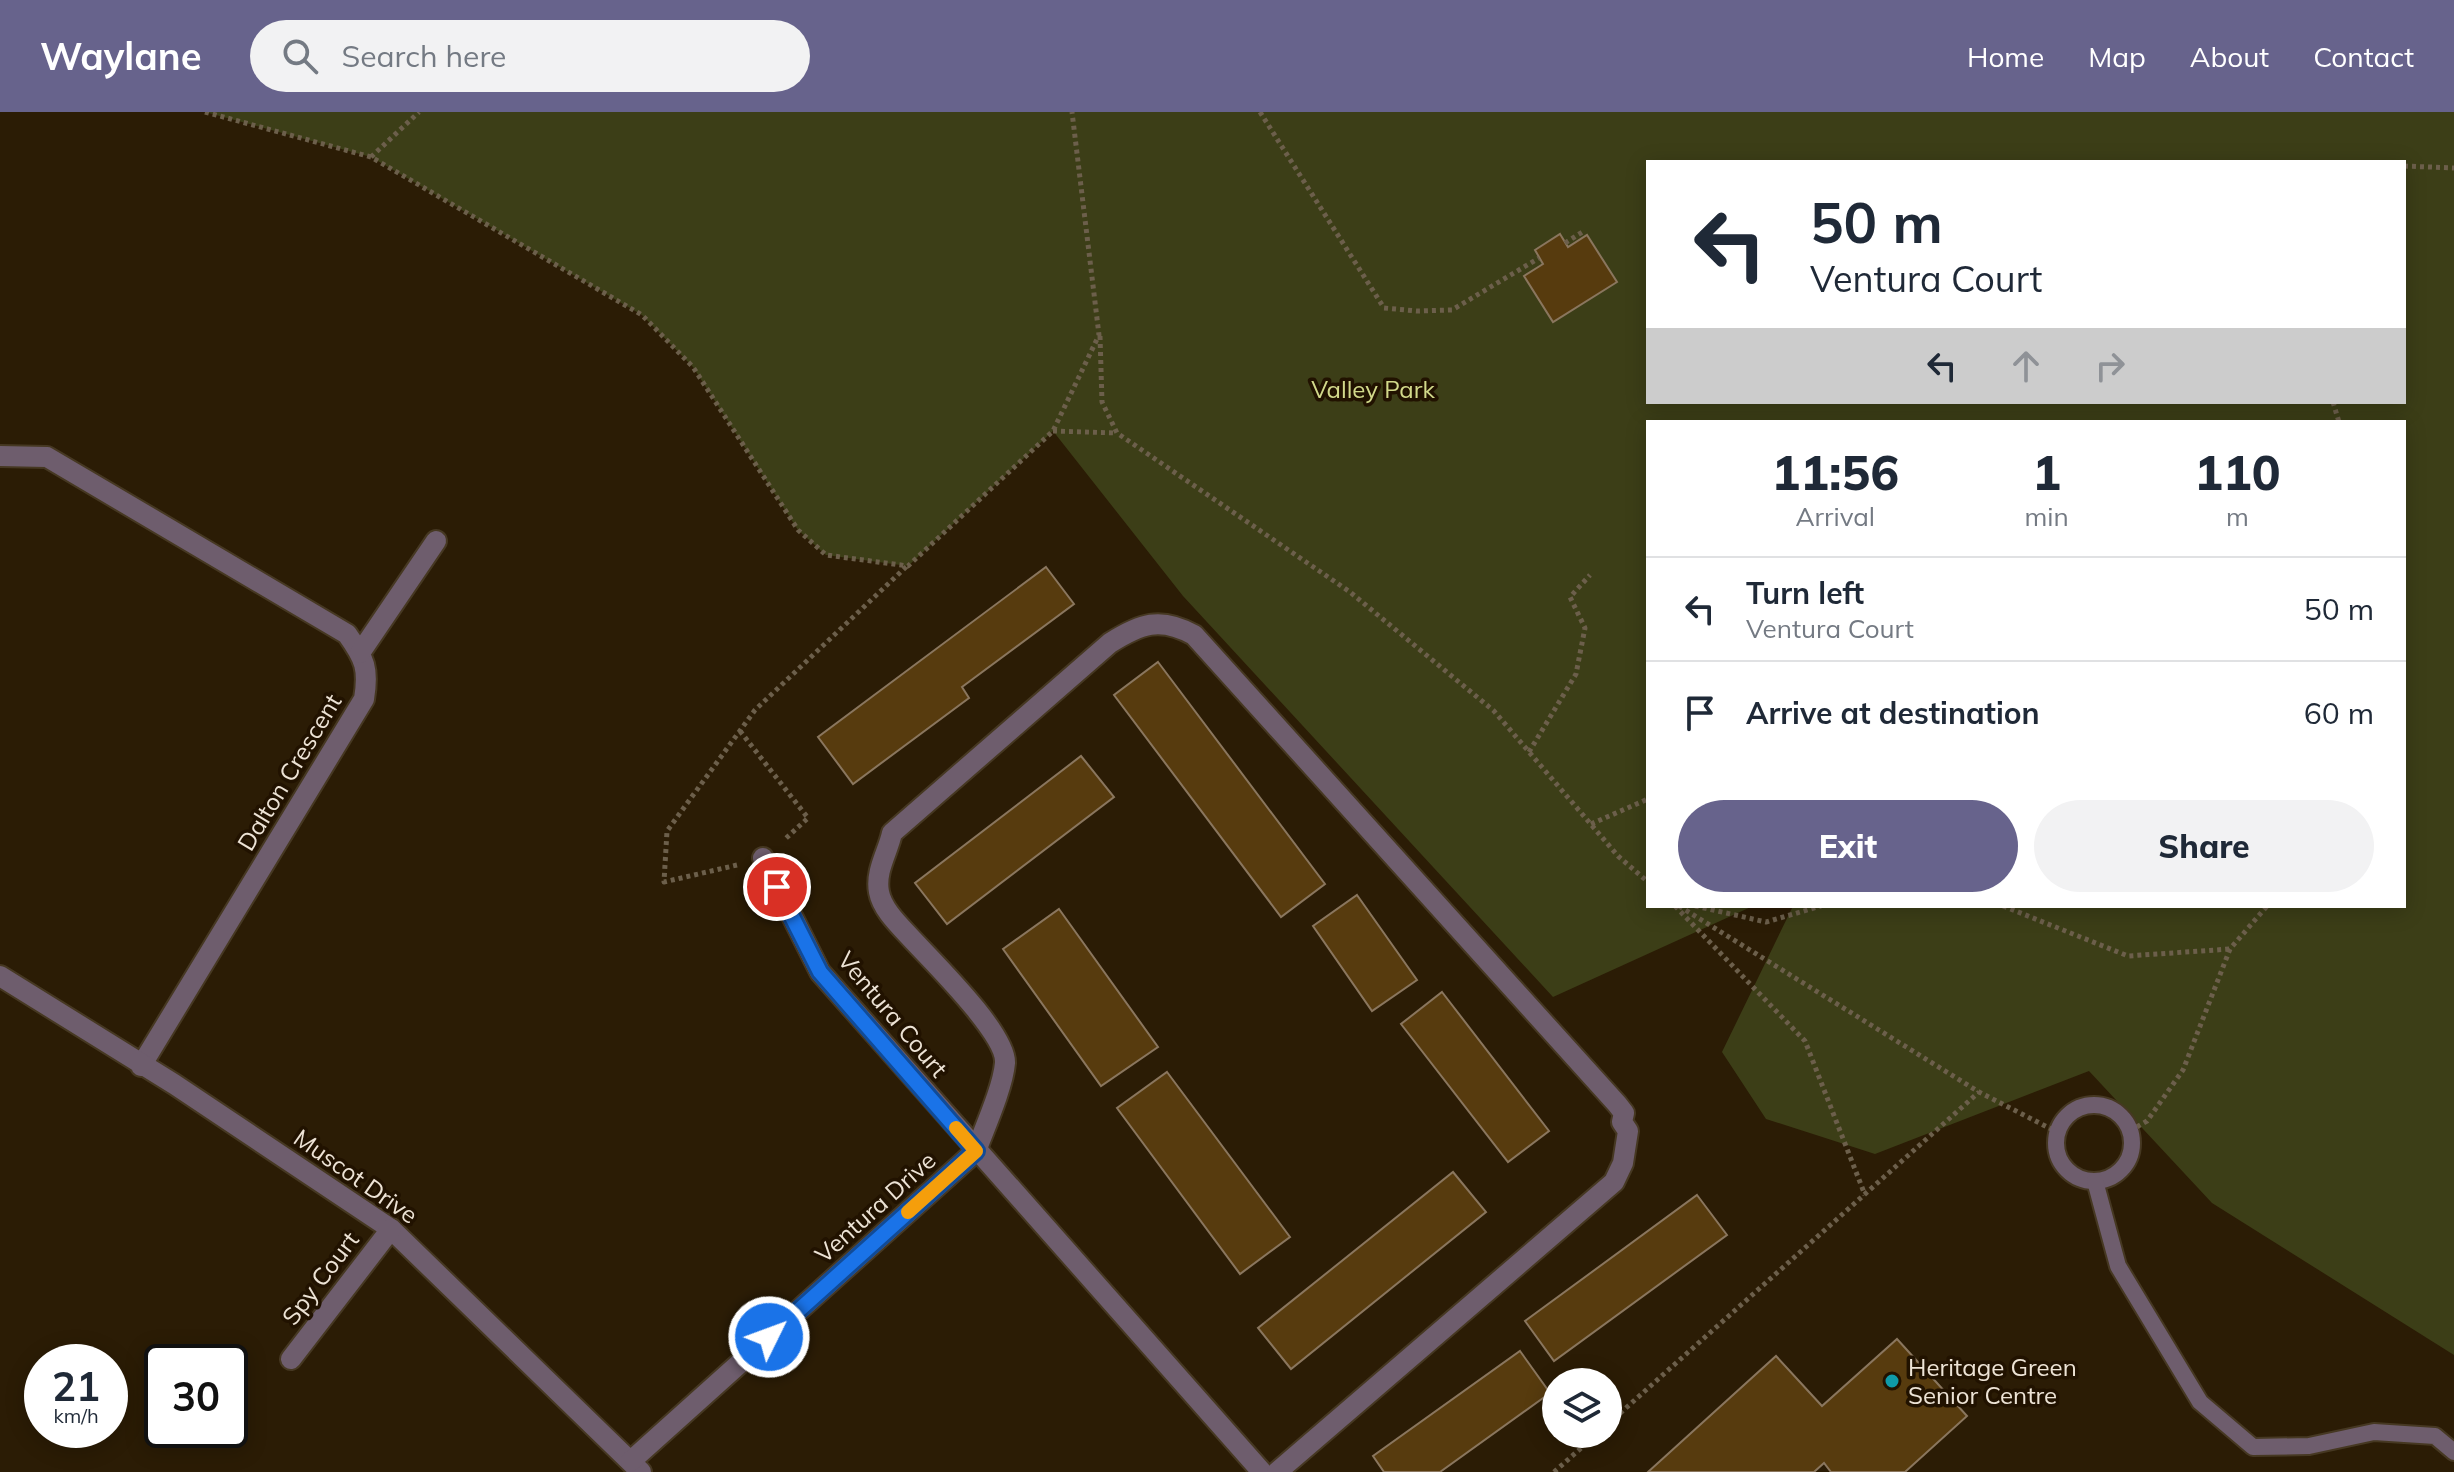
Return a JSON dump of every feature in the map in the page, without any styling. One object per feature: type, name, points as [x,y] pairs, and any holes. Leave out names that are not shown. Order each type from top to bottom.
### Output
[{"type":"street","points":[[0,456],[47,457],[347,634],[360,653],[436,541]]},
{"type":"street","points":[[1262,1472],[976,1151],[1001,1085],[1005,1062],[1003,1049],[984,1020],[896,921],[880,897],[878,884],[884,852],[892,833],[1110,643],[1134,627],[1160,624],[1194,635],[1617,1104],[1624,1113],[1622,1122],[1628,1131],[1623,1163],[1614,1182],[1277,1472]]},
{"type":"street","name":"Dalton Crescent","points":[[141,1066],[364,699],[368,675],[360,653]]},
{"type":"street","name":"Ventura Court","points":[[763,858],[820,972],[976,1151]]},
{"type":"street","name":"Muscot Drive","points":[[0,976],[174,1084],[391,1229],[636,1466]]},
{"type":"street","name":"Ventura Drive","points":[[636,1466],[976,1151]]},
{"type":"street","name":"Spy Court","points":[[291,1359],[391,1229]]},
{"type":"lane","points":[[2104,1106],[2117,1113],[2130,1131],[2132,1149],[2127,1161],[2119,1172],[2108,1179],[2083,1180],[2071,1174],[2056,1152],[2057,1132],[2067,1115],[2078,1108],[2104,1106]]},
{"type":"lane","points":[[2095,1181],[2118,1266],[2200,1402],[2253,1447],[2309,1446],[2374,1432],[2435,1436],[2454,1452]]},
{"type":"path","points":[[205,112],[371,157],[642,315],[693,367],[798,530],[826,555],[908,566]]},
{"type":"path","points":[[371,157],[419,112]]},
{"type":"path","points":[[1072,112],[1099,335],[1102,402],[1117,433],[1350,592],[1494,711],[1618,856],[1646,880]]},
{"type":"path","points":[[1260,112],[1384,308],[1452,310],[1539,258]]},
{"type":"path","points":[[2406,166],[2454,168]]},
{"type":"path","points":[[1565,243],[1584,231]]},
{"type":"path","points":[[740,731],[808,818],[763,858],[664,882],[667,831],[755,710],[1053,431],[1099,335]]},
{"type":"path","points":[[1053,431],[1117,433]]},
{"type":"path","points":[[1529,752],[1576,674],[1585,628],[1570,597],[1590,575]]},
{"type":"path","points":[[1591,824],[1646,800]]},
{"type":"path","points":[[1679,908],[1805,1041],[1865,1195]]},
{"type":"path","points":[[1680,908],[1979,1092],[2057,1132]]},
{"type":"path","points":[[1704,908],[1766,922],[1814,908]]},
{"type":"path","points":[[2008,908],[2128,956],[2230,949]]},
{"type":"path","points":[[2130,1131],[2147,1121],[2183,1070],[2230,949],[2265,908]]},
{"type":"path","points":[[1622,1412],[1979,1092]]},
{"type":"path","points":[[1554,1472],[1581,1448]]},
{"type":"green space","name":"Valley Park","points":[[205,112],[2454,112],[2454,1355],[2212,1203],[2089,1071],[1875,1154],[1766,1119],[1722,1052],[1792,908],[2406,908],[2406,420],[1646,420],[1646,908],[1749,908],[1553,997],[1183,596],[1053,431],[908,566],[826,555],[798,530],[693,367],[642,315],[371,157]]},
{"type":"building","points":[[1560,234],[1568,247],[1587,235],[1617,282],[1553,322],[1524,276],[1543,264],[1535,250]]},
{"type":"building","points":[[1046,567],[1074,604],[962,687],[969,698],[853,784],[818,737]]},
{"type":"building","points":[[1158,662],[1325,884],[1281,917],[1114,695]]},
{"type":"building","points":[[1081,756],[1114,797],[947,924],[915,883]]},
{"type":"building","points":[[1357,895],[1417,980],[1372,1011],[1313,926]]},
{"type":"building","points":[[1059,909],[1158,1047],[1101,1086],[1003,949]]},
{"type":"building","points":[[1442,992],[1549,1131],[1508,1162],[1401,1024]]},
{"type":"building","points":[[1167,1072],[1290,1237],[1240,1274],[1117,1108]]},
{"type":"building","points":[[1453,1172],[1486,1212],[1291,1369],[1258,1328]]},
{"type":"building","points":[[1697,1195],[1727,1235],[1554,1361],[1525,1321]]},
{"type":"building","name":"Heritage Green Senior Centre","points":[[1897,1339],[1967,1416],[1905,1472],[1831,1472],[1824,1463],[1814,1472],[1648,1472],[1776,1356],[1822,1406]]},
{"type":"building","points":[[1520,1351],[1542,1382],[1542,1399],[1440,1472],[1384,1472],[1373,1456]]},
{"type":"slow traffic","points":[[908,1212],[976,1151],[956,1128]]},
{"type":"place","name":"Heritage Green Senior Centre","points":[[1892,1381]]},
{"type":"route","points":[[769,1337],[976,1151],[820,972],[777,887]]}]
